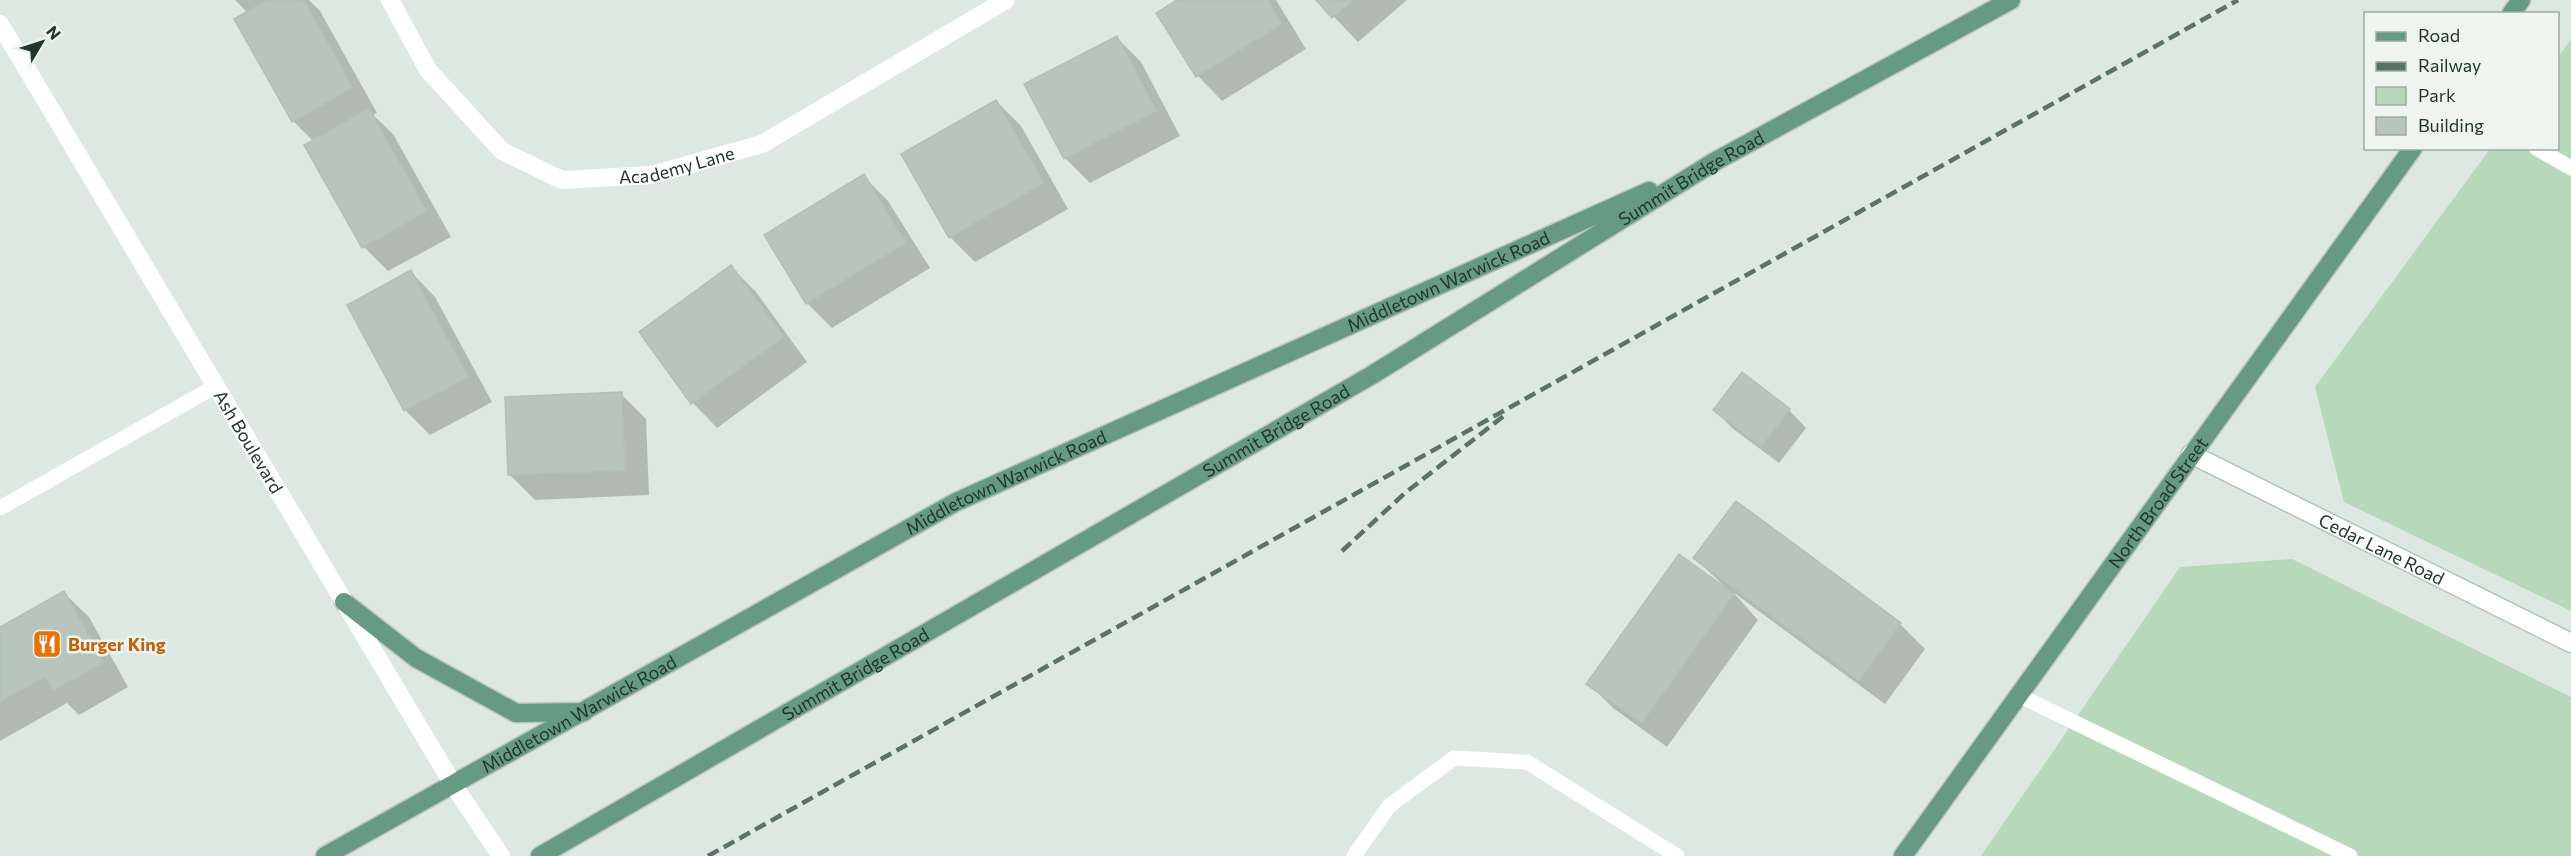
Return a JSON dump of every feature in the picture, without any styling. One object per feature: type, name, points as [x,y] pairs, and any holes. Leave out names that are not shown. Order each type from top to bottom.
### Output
[{"type":"main road","name":"Summit Bridge Road","points":[[540,856],[1372,375],[1714,162],[2011,0]]},
{"type":"main road","name":"North Broad Street","points":[[1903,856],[2412,150]]},
{"type":"main road","name":"Middletown Warwick Road","points":[[325,856],[586,712],[956,502],[1714,162]]},
{"type":"main road","points":[[344,602],[416,658],[516,713],[586,712]]},
{"type":"street","name":"Academy Lane","points":[[390,0],[428,70],[502,150],[562,180],[652,175],[762,144],[1006,0]]},
{"type":"street","name":"Ash Boulevard","points":[[0,24],[454,786],[501,856]]},
{"type":"street","name":"Cedar Lane Road","points":[[2191,454],[2571,643]]},
{"type":"lane","points":[[2540,150],[2571,168]]},
{"type":"lane","points":[[0,507],[216,386]]},
{"type":"lane","points":[[2018,695],[2350,856]]},
{"type":"lane","points":[[1354,856],[1389,806],[1454,758],[1527,762],[1677,856]]},
{"type":"green space","points":[[2571,39],[2571,611],[2344,502],[2315,387],[2489,150],[2559,150],[2559,56]]},
{"type":"green space","points":[[2292,559],[2571,697],[2571,856],[1981,856],[2180,567]]},
{"type":"building","points":[[267,0],[304,0],[353,88],[292,122],[234,19]]},
{"type":"building","points":[[1177,0],[1268,0],[1282,24],[1196,77],[1156,13]]},
{"type":"building","points":[[1316,0],[1354,0],[1332,18]]},
{"type":"building","points":[[1117,36],[1157,111],[1064,159],[1024,84]]},
{"type":"building","points":[[996,100],[1044,183],[949,238],[901,154]]},
{"type":"building","points":[[369,108],[427,211],[362,248],[304,145]]},
{"type":"building","points":[[864,174],[906,243],[806,304],[764,235]]},
{"type":"building","points":[[731,265],[784,337],[691,404],[639,332]]},
{"type":"building","points":[[411,270],[468,377],[404,411],[347,305]]},
{"type":"building","points":[[1742,372],[1790,409],[1761,447],[1713,410]]},
{"type":"building","points":[[622,392],[625,471],[508,475],[505,397]]},
{"type":"building","points":[[1736,501],[1901,623],[1859,681],[1693,558]]},
{"type":"building","points":[[1679,554],[1734,594],[1642,723],[1586,684]]},
{"type":"building","name":"Burger King","points":[[64,591],[104,662],[53,691],[45,677],[0,702],[0,627]]},
{"type":"railway","points":[[708,856],[2238,0]]},
{"type":"railway","points":[[1342,551],[1405,493],[1505,415]]},
{"type":"place","name":"Burger King","points":[[47,644]]}]
